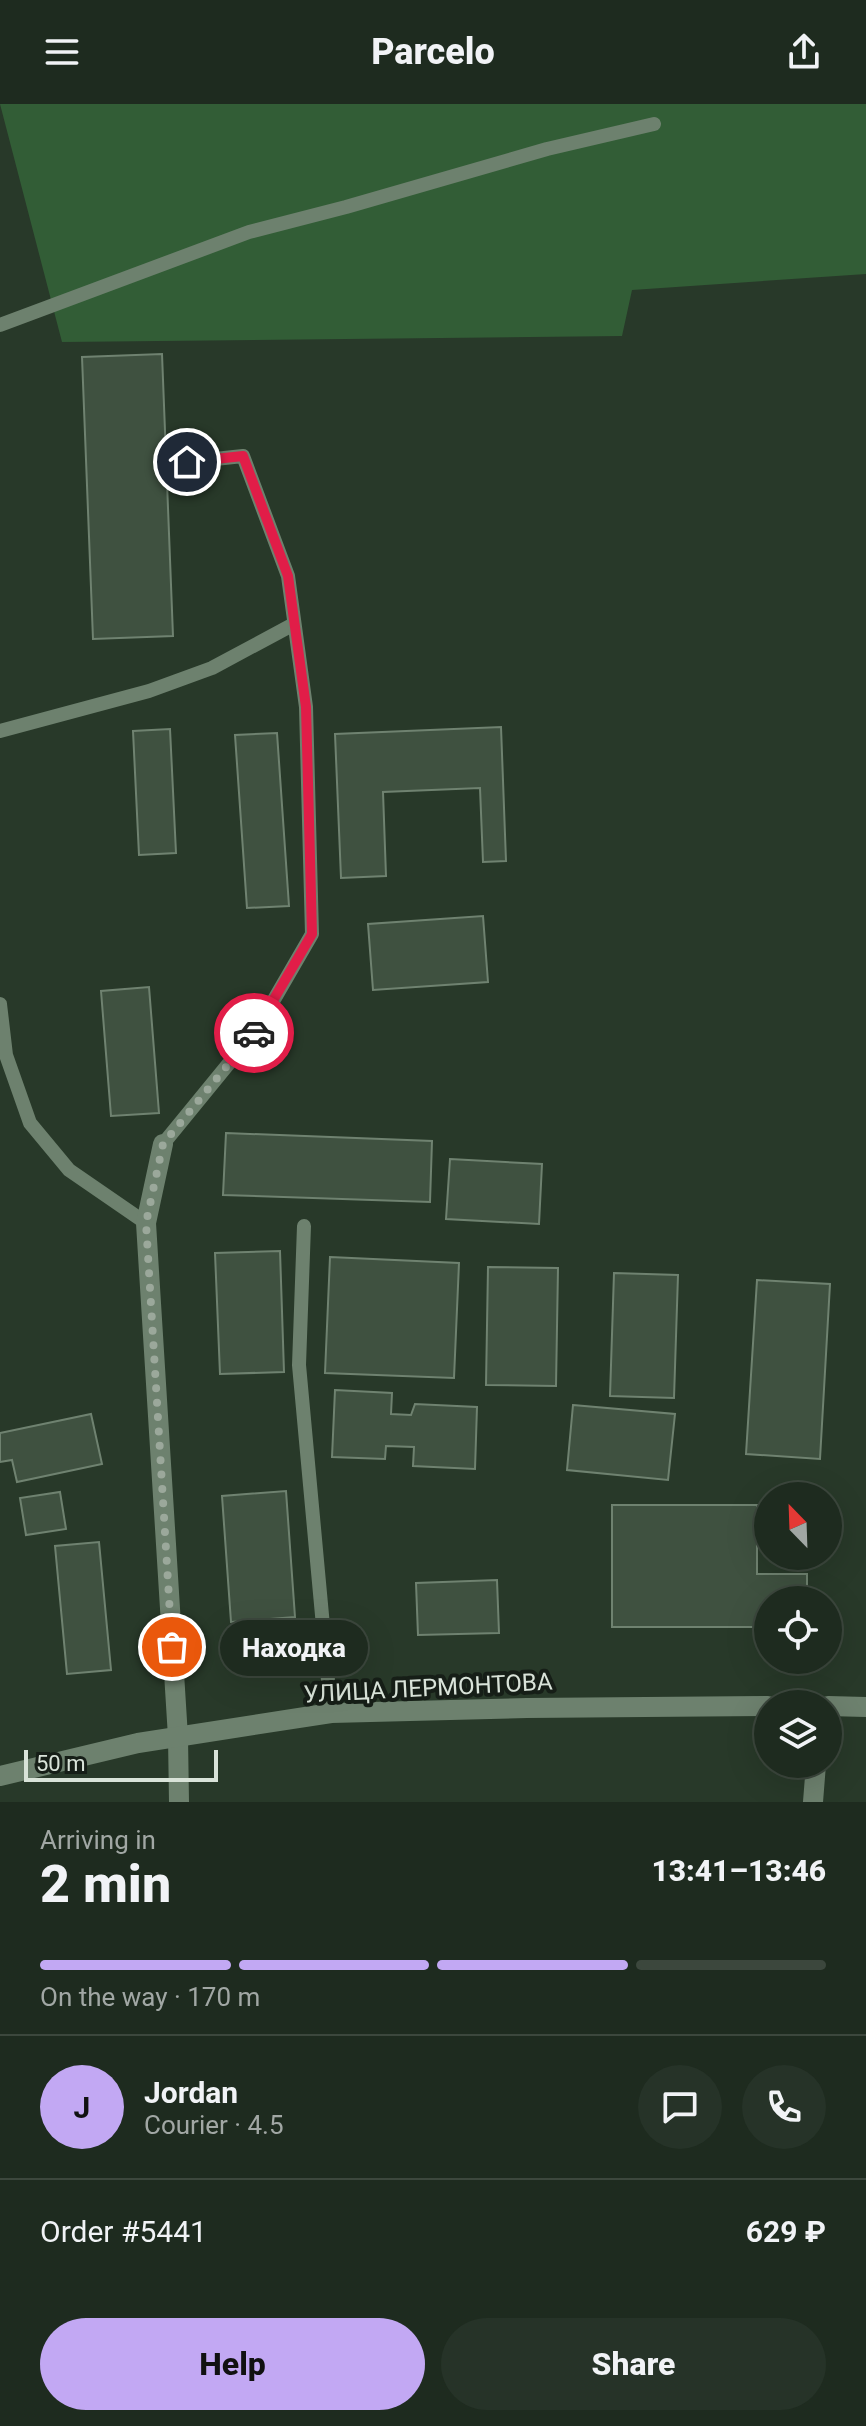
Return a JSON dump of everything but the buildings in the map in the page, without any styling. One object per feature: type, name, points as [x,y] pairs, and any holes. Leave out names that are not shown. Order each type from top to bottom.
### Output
[{"type":"main road","points":[[163,1144],[146,1223],[178,1737],[179,1802]]},
{"type":"main road","name":"УЛИЦА ЛЕРМОНТОВА","points":[[0,1776],[138,1743],[331,1713],[754,1706]]},
{"type":"main road","points":[[842,1706],[866,1707]]},
{"type":"main road","points":[[813,1802],[815,1778]]},
{"type":"lane","points":[[0,325],[249,232],[547,149],[654,124]]},
{"type":"lane","points":[[163,1144],[257,1029],[312,934],[306,707],[288,576],[243,456],[187,462]]},
{"type":"lane","points":[[0,731],[149,691],[212,668],[294,624]]},
{"type":"lane","points":[[0,1004],[3,1051],[30,1123],[69,1170],[146,1223]]},
{"type":"lane","points":[[304,1226],[299,1365],[331,1713]]},
{"type":"green space","points":[[0,104],[866,104],[866,274],[632,290],[622,336],[62,342]]},
{"type":"way so far","points":[[172,1647],[146,1223],[163,1144],[254,1033]]},
{"type":"place","name":"Находка","points":[[172,1647]]},
{"type":"route","points":[[187,462],[243,456],[288,576],[306,707],[312,934],[254,1033]]}]
